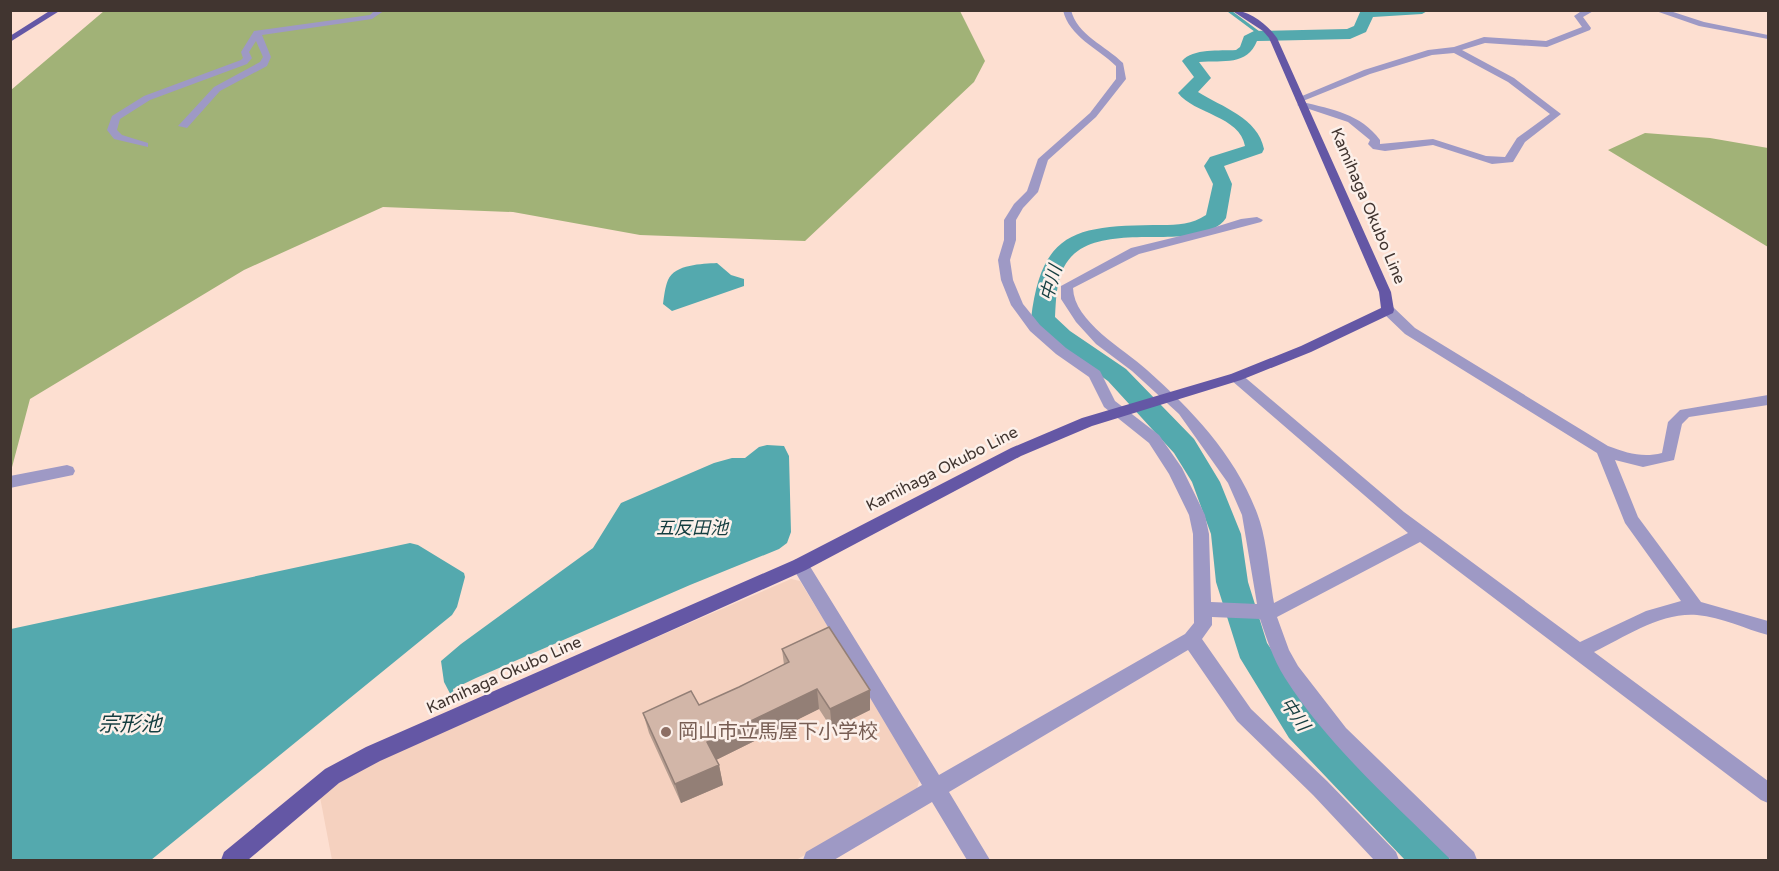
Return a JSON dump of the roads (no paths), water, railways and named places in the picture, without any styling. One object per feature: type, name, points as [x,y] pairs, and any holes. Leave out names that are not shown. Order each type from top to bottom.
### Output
[{"type":"main road","points":[[10,40],[57,10]]},
{"type":"main road","name":"Kamihaga Okubo Line","points":[[232,861],[332,776],[373,754],[800,565],[1016,452],[1087,422],[1236,377],[1306,349],[1388,310],[1385,292],[1271,36],[1260,25],[1235,10]]},
{"type":"street","points":[[144,145],[118,138],[111,130],[115,117],[147,98],[244,62],[248,58],[245,52],[257,33],[372,17],[381,10]]},
{"type":"street","points":[[814,861],[1191,639],[1203,625],[1209,610],[1197,515],[1165,453],[1154,439],[1124,411],[1109,404],[1095,374],[1044,335],[1017,305],[1007,280],[1004,260],[1010,240],[1010,220],[1018,206],[1032,192],[1043,159],[1093,115],[1121,79],[1120,65],[1074,26],[1068,17],[1068,10]]},
{"type":"street","points":[[1301,102],[1406,59],[1438,51],[1455,50],[1484,40],[1551,44],[1587,28],[1577,18],[1591,10]]},
{"type":"street","points":[[1657,10],[1702,24],[1768,37]]},
{"type":"street","points":[[183,126],[224,84],[264,64],[267,57],[257,33]]},
{"type":"street","points":[[1301,102],[1352,119],[1372,136],[1375,140],[1373,144],[1377,147],[1411,142],[1431,142],[1490,159],[1509,160],[1521,140],[1556,114],[1513,81],[1455,50]]},
{"type":"street","points":[[1257,220],[1241,222],[1214,232],[1135,251],[1067,286],[1067,299],[1101,341],[1137,368],[1166,399],[1190,418],[1235,482],[1250,515],[1263,612],[1291,672],[1339,734],[1466,861]]},
{"type":"street","points":[[1388,310],[1410,331],[1603,450],[1633,461],[1646,463],[1669,456],[1675,422],[1684,412],[1768,400]]},
{"type":"street","points":[[1236,377],[1422,534],[1580,650],[1768,794]]},
{"type":"street","points":[[1603,450],[1631,519],[1696,608]]},
{"type":"street","points":[[10,482],[67,471]]},
{"type":"street","points":[[1209,610],[1263,612],[1279,609],[1422,534]]},
{"type":"street","points":[[800,565],[979,861]]},
{"type":"street","points":[[1580,650],[1654,616],[1679,609],[1696,608],[1768,628]]},
{"type":"street","points":[[1191,639],[1244,715],[1320,788],[1388,861]]},
{"type":"water","points":[[717,263],[731,275],[744,279],[744,286],[672,311],[663,304],[668,280],[676,271],[690,266]]},
{"type":"water","name":"五反田池","points":[[784,446],[789,456],[791,532],[787,543],[779,549],[690,585],[453,689],[455,703],[444,682],[441,661],[593,548],[621,503],[714,463],[732,458],[745,458],[759,447]]},
{"type":"water","name":"宗形池","points":[[410,543],[418,545],[464,573],[457,607],[452,615],[151,860],[11,860],[11,629]]},
{"type":"waterway","points":[[1228,10],[1263,36]]},
{"type":"waterway","name":"中川","points":[[1422,10],[1367,13],[1361,29],[1350,34],[1254,36],[1249,39],[1247,49],[1240,54],[1196,58],[1190,61],[1203,78],[1187,93],[1239,124],[1248,132],[1255,149],[1217,161],[1214,166],[1219,172],[1222,184],[1216,218],[1204,226],[1191,229],[1114,233],[1093,236],[1076,242],[1063,253],[1052,268],[1046,290],[1043,319],[1061,336],[1117,375],[1184,446],[1206,482],[1226,534],[1232,582],[1252,648],[1302,727],[1431,860]]},
{"type":"place","name":"岡山市立馬屋下小学校","points":[[666,732]]}]
